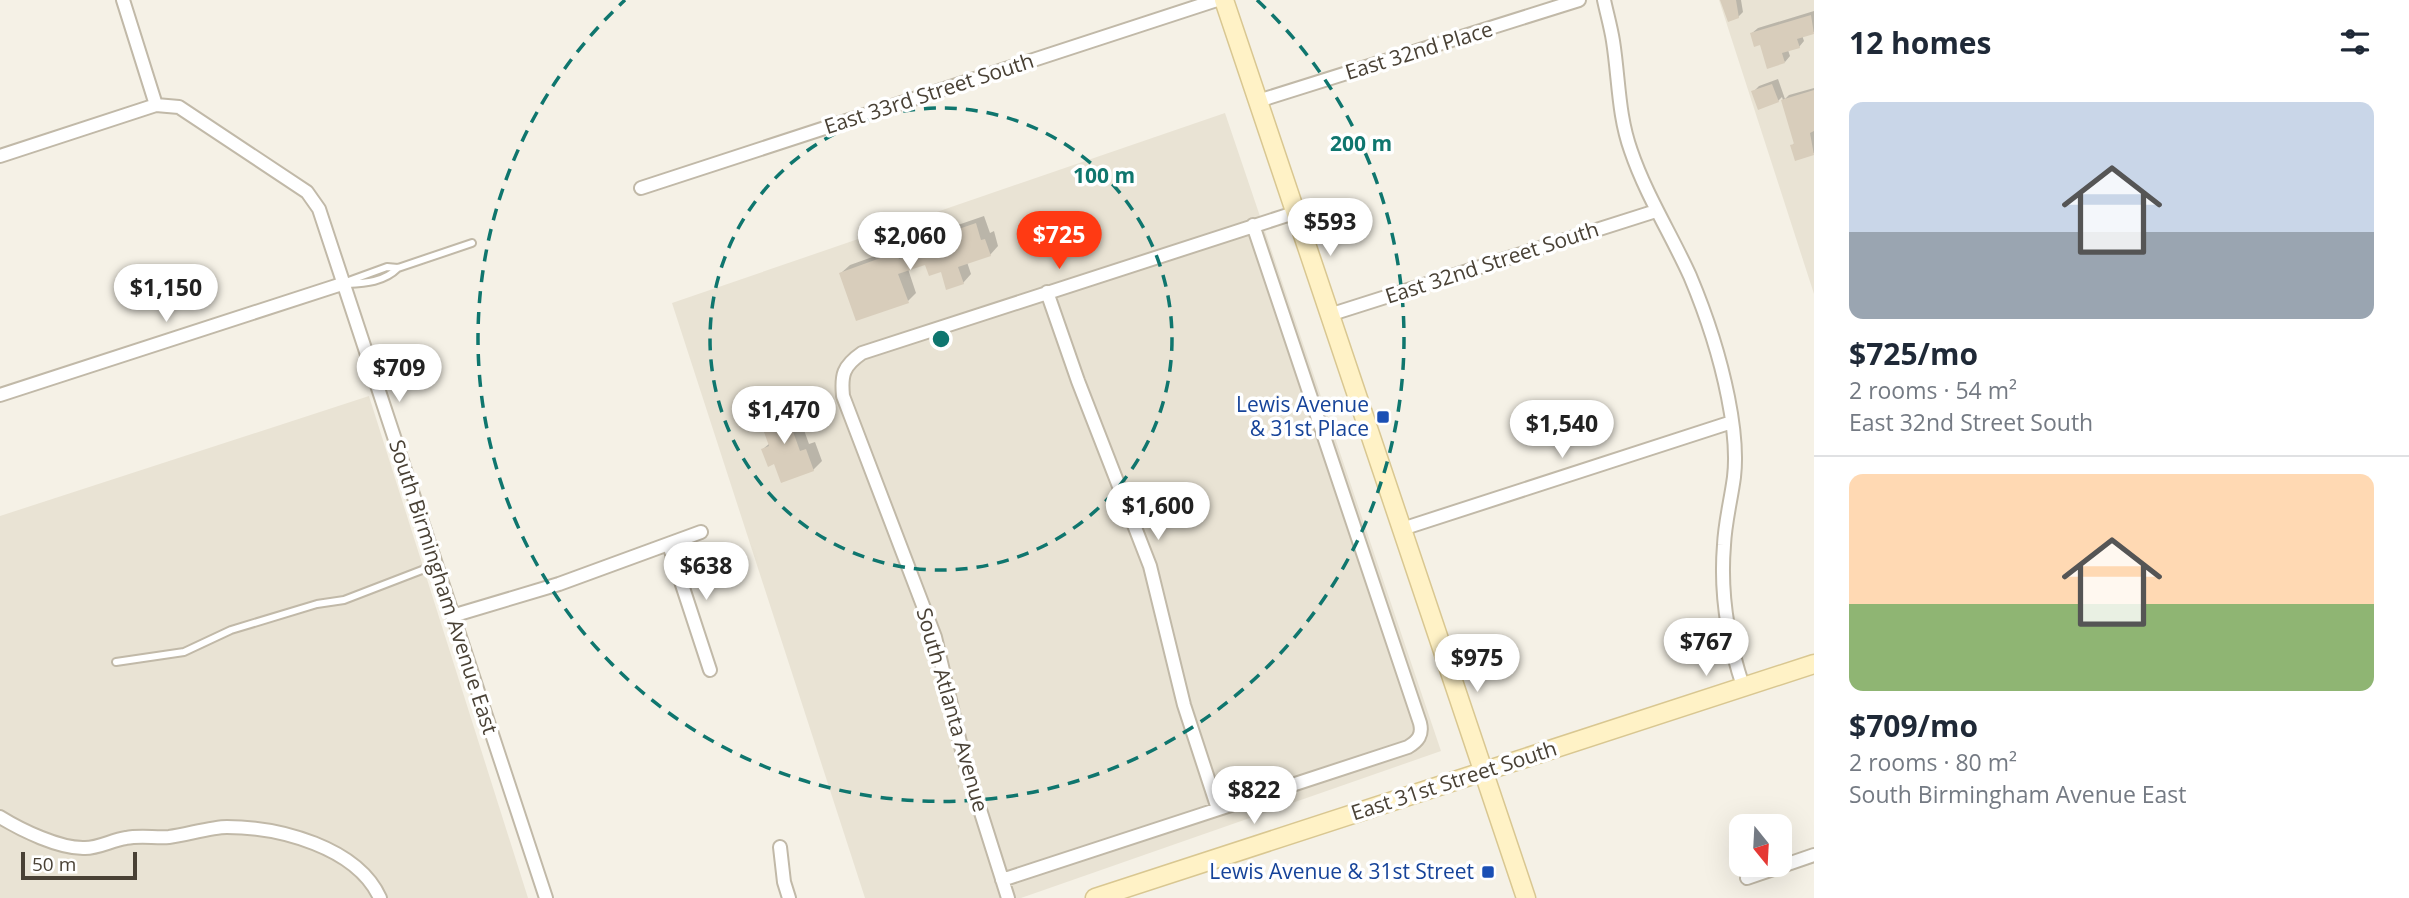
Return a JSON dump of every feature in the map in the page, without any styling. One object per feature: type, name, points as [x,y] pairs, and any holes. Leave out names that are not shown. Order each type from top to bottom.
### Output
[{"type":"main road","points":[[1224,0],[1526,898]]},
{"type":"main road","name":"East 31st Street South","points":[[1095,898],[1814,664]]},
{"type":"street","points":[[0,156],[156,105],[123,0]]},
{"type":"street","name":"East 33rd Street South","points":[[641,188],[1217,0]]},
{"type":"street","name":"East 32nd Place","points":[[1258,101],[1579,0]]},
{"type":"street","points":[[1604,0],[1613,41],[1622,121],[1631,152],[1706,317],[1728,395],[1734,473],[1724,543],[1723,582],[1735,660],[1743,686]]},
{"type":"street","name":"South Birmingham Avenue East","points":[[156,105],[179,107],[307,192],[319,209],[546,898]]},
{"type":"street","name":"East 32nd Street South","points":[[1329,315],[1656,211]]},
{"type":"street","points":[[1217,809],[1184,705],[1150,566],[1078,382],[1047,292],[1294,212]]},
{"type":"street","points":[[1002,880],[1408,747],[1416,743],[1420,735],[1420,723],[1253,225]]},
{"type":"street","points":[[0,395],[342,284]]},
{"type":"street","name":"South Atlanta Avenue","points":[[1008,898],[964,759],[935,637],[843,396],[842,377],[847,367],[862,354],[1047,292]]},
{"type":"street","points":[[1402,528],[1732,422]]},
{"type":"street","points":[[452,616],[559,584],[701,532]]},
{"type":"street","points":[[669,545],[710,670]]},
{"type":"street","points":[[0,817],[25,831],[71,847],[86,848],[128,837],[165,837],[224,827],[251,828],[295,836],[317,844],[361,871],[374,885],[380,898]]},
{"type":"street","points":[[780,847],[783,882],[789,898]]},
{"type":"street","points":[[1747,878],[1814,855]]},
{"type":"lane","points":[[342,284],[368,283],[391,276],[398,268],[472,243]]},
{"type":"lane","points":[[117,662],[184,652],[231,630],[317,604],[344,600],[435,565]]},
{"type":"shaded area","points":[[1719,0],[1814,0],[1814,294]]},
{"type":"shaded area","points":[[1225,113],[1441,751],[1021,898],[865,898],[672,303]]},
{"type":"shaded area","points":[[369,396],[528,898],[0,898],[0,516]]},
{"type":"building","points":[[1720,0],[1736,0],[1739,18],[1728,22]]},
{"type":"building","points":[[1811,15],[1814,34],[1797,39],[1800,48],[1782,53],[1785,63],[1767,69],[1760,45],[1754,47],[1750,33]]},
{"type":"building","points":[[1772,84],[1779,102],[1758,110],[1751,91]]},
{"type":"building","points":[[1814,90],[1814,131],[1810,133],[1814,155],[1795,161],[1790,145],[1794,144],[1781,100]]},
{"type":"building","points":[[976,223],[981,240],[985,239],[991,256],[958,267],[964,284],[946,290],[941,272],[929,276],[925,265],[898,274],[909,303],[856,321],[839,273],[897,252],[899,259],[944,245],[941,235]]},
{"type":"building","points":[[792,406],[798,424],[791,426],[800,451],[806,449],[814,471],[781,483],[774,464],[768,467],[761,449],[769,446],[759,418]]},
{"type":"place","name":"Lewis Avenue & 31st Place","points":[[1383,417]]},
{"type":"place","name":"Lewis Avenue & 31st Street","points":[[1488,872]]}]
